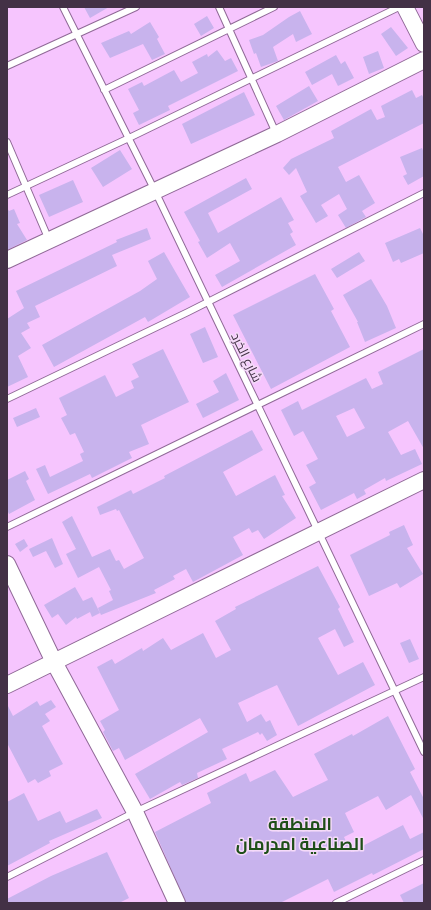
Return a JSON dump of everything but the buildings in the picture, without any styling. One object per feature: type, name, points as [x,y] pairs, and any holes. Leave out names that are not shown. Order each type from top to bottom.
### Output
[{"type":"street","points":[[405,7],[424,44]]},
{"type":"street","points":[[7,260],[277,134],[424,60]]},
{"type":"street","points":[[7,685],[424,480]]},
{"type":"street","points":[[7,564],[54,662],[135,812],[176,903]]},
{"type":"lane","name":"شارع الخرد","points":[[63,7],[129,138],[208,301],[424,752]]},
{"type":"lane","points":[[7,66],[136,7]]},
{"type":"lane","points":[[219,7],[277,134]]},
{"type":"lane","points":[[104,90],[274,7]]},
{"type":"lane","points":[[7,195],[129,138],[399,7]]},
{"type":"lane","points":[[7,142],[49,240]]},
{"type":"lane","points":[[7,399],[424,193]]},
{"type":"lane","points":[[7,527],[424,324]]},
{"type":"lane","points":[[7,877],[135,812],[424,677]]},
{"type":"lane","points":[[336,903],[424,860]]},
{"type":"shaded area","points":[[7,7],[424,7],[424,903],[7,903]]},
{"type":"district","name":"المنطقة الصناعية امدرمان","points":[[300,833]]}]
